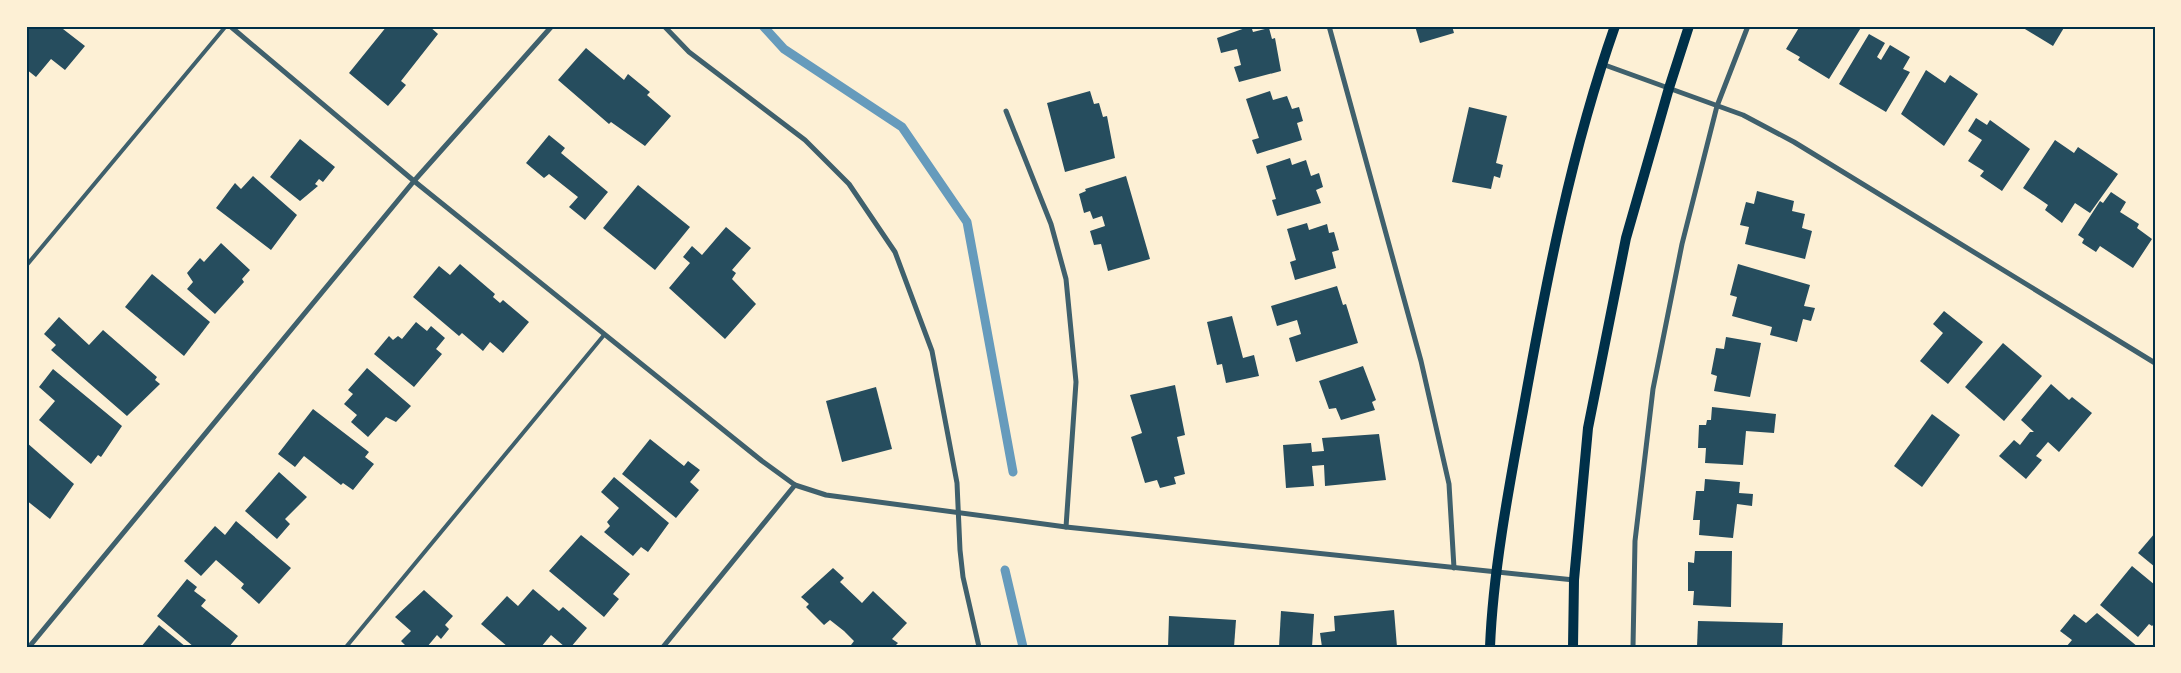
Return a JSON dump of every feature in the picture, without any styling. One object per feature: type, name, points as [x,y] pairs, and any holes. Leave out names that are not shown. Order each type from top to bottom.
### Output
[{"type":"main road","points":[[1490,647],[1497,573],[1536,335],[1577,146],[1615,26]]},
{"type":"main road","points":[[1573,647],[1574,580],[1588,428],[1626,238],[1668,88],[1689,26]]},
{"type":"street","points":[[230,26],[414,181],[762,461],[795,485],[826,495],[959,514],[1066,527],[1574,580]]},
{"type":"street","points":[[29,647],[414,181],[552,26]]},
{"type":"street","points":[[664,26],[689,52],[805,140],[849,184],[895,252],[932,352],[957,483],[963,578],[979,647]]},
{"type":"street","points":[[1329,26],[1425,380],[1449,484],[1454,568]]},
{"type":"street","points":[[1633,647],[1635,541],[1653,388],[1682,244],[1717,106],[1748,26]]},
{"type":"street","points":[[1602,64],[1743,115],[1794,142],[2155,363]]},
{"type":"street","points":[[1006,111],[1051,224],[1066,279],[1076,382],[1066,527]]},
{"type":"street","points":[[663,647],[795,485]]},
{"type":"lane","points":[[26,266],[226,26]]},
{"type":"lane","points":[[346,647],[604,334]]},
{"type":"building","points":[[26,26],[66,26],[63,29],[85,46],[65,70],[51,59],[36,77],[26,69]]},
{"type":"building","points":[[387,26],[429,26],[438,34],[401,81],[406,85],[388,106],[349,73]]},
{"type":"building","points":[[1251,26],[1253,32],[1269,28],[1272,39],[1275,38],[1281,71],[1239,82],[1234,67],[1241,65],[1237,49],[1221,53],[1217,38]]},
{"type":"building","points":[[1415,26],[1452,26],[1454,33],[1420,43]]},
{"type":"building","points":[[1800,26],[1862,26],[1829,79],[1798,60],[1800,57],[1786,49]]},
{"type":"building","points":[[2020,26],[2065,26],[2053,46]]},
{"type":"building","points":[[1869,34],[1885,43],[1877,57],[1881,60],[1890,45],[1910,57],[1903,69],[1910,72],[1886,112],[1839,84]]},
{"type":"building","points":[[586,48],[624,80],[628,74],[650,92],[647,95],[671,116],[645,146],[611,122],[609,124],[558,80]]},
{"type":"building","points":[[1926,70],[1945,83],[1950,75],[1978,94],[1944,146],[1901,114]]},
{"type":"building","points":[[1090,91],[1094,104],[1099,103],[1103,117],[1107,116],[1115,158],[1065,172],[1047,103]]},
{"type":"building","points":[[1270,91],[1273,100],[1287,96],[1292,109],[1299,107],[1303,121],[1297,123],[1302,140],[1257,154],[1252,140],[1259,138],[1246,99]]},
{"type":"building","points":[[1469,107],[1507,116],[1496,163],[1503,165],[1500,178],[1494,176],[1491,189],[1452,182]]},
{"type":"building","points":[[1976,118],[1987,125],[1990,120],[2030,149],[2002,191],[1980,176],[1984,171],[1968,161],[1982,140],[1968,131]]},
{"type":"building","points":[[549,135],[565,148],[561,153],[608,192],[585,220],[569,207],[578,197],[549,174],[544,178],[526,163]]},
{"type":"building","points":[[300,139],[335,167],[323,182],[319,179],[315,184],[318,186],[300,201],[270,177]]},
{"type":"building","points":[[2055,140],[2074,153],[2078,147],[2118,174],[2090,213],[2075,203],[2062,223],[2045,210],[2048,205],[2023,188]]},
{"type":"building","points":[[1290,158],[1292,165],[1306,160],[1311,176],[1319,173],[1323,187],[1316,190],[1321,203],[1277,216],[1272,200],[1276,199],[1266,166]]},
{"type":"building","points":[[253,176],[297,215],[271,250],[216,208],[235,183],[241,189]]},
{"type":"building","points":[[1126,176],[1150,259],[1108,271],[1101,244],[1094,245],[1090,231],[1105,226],[1102,216],[1093,219],[1090,211],[1084,213],[1079,194],[1086,191],[1085,189]]},
{"type":"building","points":[[638,185],[690,227],[655,270],[603,228]]},
{"type":"building","points":[[1757,191],[1794,201],[1792,211],[1805,214],[1802,228],[1812,231],[1805,259],[1745,244],[1749,227],[1740,225],[1746,202],[1754,204]]},
{"type":"building","points":[[2111,192],[2126,202],[2120,212],[2139,224],[2137,228],[2152,239],[2133,268],[2100,246],[2096,252],[2082,243],[2084,239],[2078,235],[2100,201],[2103,203]]},
{"type":"building","points":[[1307,223],[1309,230],[1327,224],[1329,233],[1334,232],[1339,250],[1332,252],[1336,268],[1295,280],[1290,262],[1296,260],[1287,229]]},
{"type":"building","points":[[726,227],[751,248],[732,270],[736,273],[732,279],[756,304],[725,339],[669,288],[690,263],[683,257],[692,246],[702,255]]},
{"type":"building","points":[[221,243],[250,270],[242,279],[244,282],[215,314],[187,289],[193,282],[187,273],[200,258],[204,262]]},
{"type":"building","points":[[460,264],[495,294],[493,297],[500,303],[503,300],[529,322],[503,353],[490,342],[483,351],[462,333],[459,336],[413,297],[439,266],[450,275]]},
{"type":"building","points":[[1738,264],[1810,285],[1804,306],[1815,308],[1811,321],[1803,319],[1797,342],[1770,335],[1772,327],[1732,316],[1737,297],[1730,295]]},
{"type":"building","points":[[152,274],[210,322],[184,356],[125,307]]},
{"type":"building","points":[[1337,286],[1343,305],[1346,304],[1358,343],[1296,362],[1289,338],[1301,334],[1297,320],[1277,326],[1271,306]]},
{"type":"building","points":[[1944,311],[1983,342],[1948,384],[1920,361],[1943,333],[1933,324]]},
{"type":"building","points":[[1232,316],[1243,358],[1254,355],[1259,376],[1226,383],[1222,364],[1217,365],[1207,322]]},
{"type":"building","points":[[59,317],[89,345],[103,330],[157,377],[155,380],[160,384],[127,416],[51,350],[56,345],[44,334]]},
{"type":"building","points":[[416,322],[427,331],[431,326],[445,338],[436,349],[442,354],[414,387],[374,354],[389,336],[393,340],[398,336],[402,339]]},
{"type":"building","points":[[1726,337],[1761,343],[1750,397],[1714,391],[1717,376],[1711,374],[1716,348],[1724,349]]},
{"type":"building","points":[[2003,343],[2042,376],[2004,421],[1965,387]]},
{"type":"building","points":[[1363,366],[1376,400],[1372,402],[1375,410],[1341,420],[1336,408],[1329,409],[1319,381]]},
{"type":"building","points":[[367,368],[411,406],[396,422],[386,417],[368,437],[351,422],[357,415],[344,404],[353,394],[348,390]]},
{"type":"building","points":[[53,369],[122,426],[101,457],[98,455],[91,464],[39,420],[55,401],[39,387]]},
{"type":"building","points":[[2051,384],[2069,400],[2072,397],[2092,413],[2059,452],[2048,442],[2036,456],[2042,460],[2026,479],[1999,456],[2014,440],[2020,445],[2030,432],[2034,432],[2021,420]]},
{"type":"building","points":[[1175,385],[1185,435],[1177,437],[1185,474],[1174,477],[1176,484],[1160,488],[1157,480],[1145,483],[1131,437],[1142,433],[1130,395]]},
{"type":"building","points":[[876,387],[892,449],[842,462],[826,401]]},
{"type":"building","points":[[1712,407],[1776,414],[1774,433],[1746,431],[1743,465],[1705,463],[1706,448],[1698,448],[1699,425],[1706,425],[1707,420],[1711,420]]},
{"type":"building","points":[[313,409],[369,452],[365,457],[374,464],[353,490],[343,483],[341,485],[304,456],[295,467],[278,454]]},
{"type":"building","points":[[1932,414],[1960,435],[1922,487],[1894,466]]},
{"type":"building","points":[[1379,434],[1386,480],[1325,486],[1324,465],[1312,466],[1314,486],[1286,488],[1283,445],[1311,443],[1312,452],[1324,451],[1322,438]]},
{"type":"building","points":[[650,439],[684,466],[688,461],[700,470],[690,482],[699,490],[676,518],[622,474]]},
{"type":"building","points":[[26,442],[74,484],[50,519],[26,500]]},
{"type":"building","points":[[279,472],[307,497],[285,519],[290,524],[277,539],[245,511]]},
{"type":"building","points":[[614,477],[669,523],[648,552],[641,547],[633,556],[604,532],[610,526],[607,522],[619,508],[601,492]]},
{"type":"building","points":[[1705,479],[1740,482],[1739,493],[1753,494],[1752,506],[1737,504],[1733,538],[1699,535],[1700,520],[1693,520],[1696,491],[1704,491]]},
{"type":"building","points":[[236,521],[291,568],[259,604],[241,588],[244,584],[216,560],[201,576],[184,561],[215,526],[225,535]]},
{"type":"building","points":[[2155,533],[2155,567],[2138,553]]},
{"type":"building","points":[[581,535],[630,574],[613,594],[619,599],[604,617],[549,571]]},
{"type":"building","points":[[1695,551],[1732,551],[1731,607],[1693,605],[1694,591],[1688,591],[1688,562],[1694,563]]},
{"type":"building","points":[[2132,566],[2155,585],[2155,623],[2152,626],[2149,624],[2138,637],[2100,605]]},
{"type":"building","points":[[833,568],[844,578],[840,582],[862,603],[873,591],[907,623],[892,639],[898,643],[894,647],[853,647],[851,645],[854,641],[844,631],[830,620],[824,625],[806,607],[809,604],[801,597]]},
{"type":"building","points":[[187,579],[197,587],[194,591],[206,600],[201,606],[238,636],[229,647],[194,647],[157,616]]},
{"type":"building","points":[[533,589],[559,611],[563,607],[587,628],[571,647],[565,647],[551,635],[541,647],[508,647],[481,624],[507,596],[518,606]]},
{"type":"building","points":[[424,590],[453,616],[445,625],[449,629],[441,639],[437,635],[427,647],[407,647],[401,641],[411,631],[395,617]]},
{"type":"building","points":[[1394,610],[1397,647],[1322,647],[1320,633],[1335,631],[1334,616]]},
{"type":"building","points":[[1281,611],[1314,614],[1312,647],[1279,647]]},
{"type":"building","points":[[2097,613],[2138,647],[2066,647],[2072,640],[2060,631],[2074,614],[2086,623]]},
{"type":"building","points":[[1169,616],[1236,620],[1234,647],[1168,647]]},
{"type":"building","points":[[1698,621],[1783,623],[1782,647],[1697,647]]},
{"type":"building","points":[[159,625],[186,647],[141,647]]},
{"type":"waterway","points":[[763,26],[784,49],[902,127],[967,222],[1013,472]]},
{"type":"waterway","points":[[1005,570],[1023,647]]}]
